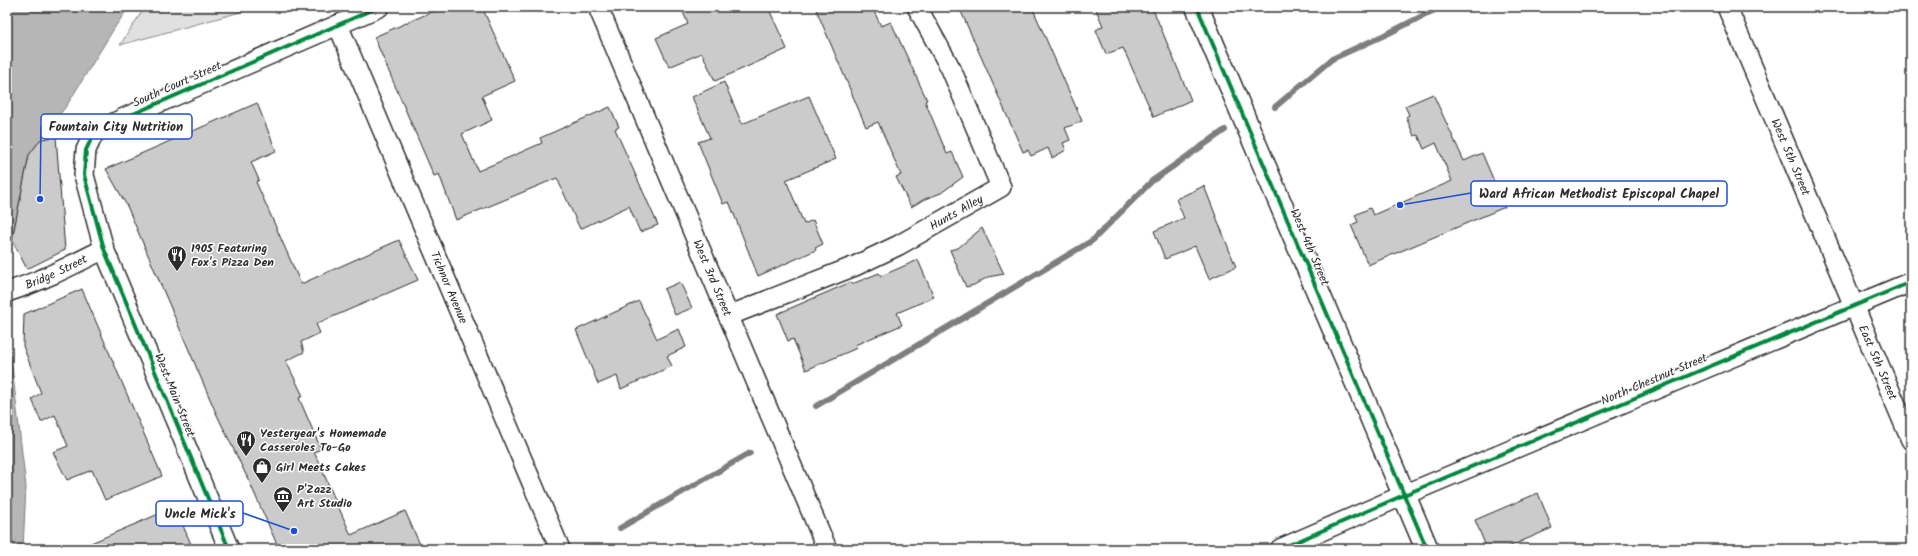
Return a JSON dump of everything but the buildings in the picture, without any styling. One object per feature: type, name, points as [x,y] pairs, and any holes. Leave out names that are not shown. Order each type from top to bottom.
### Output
[{"type":"main road","name":"West 4th Street","points":[[1197,7],[1427,549]]},
{"type":"street","name":"South Court Street","points":[[104,249],[84,175],[86,150],[94,133],[161,101],[379,7]]},
{"type":"street","name":"West 3rd Street","points":[[598,7],[827,549]]},
{"type":"street","name":"Hunts Alley","points":[[728,316],[855,266],[899,245],[1001,187],[951,69],[916,7]]},
{"type":"street","name":"West 5th Street","points":[[1727,7],[1854,306]]},
{"type":"street","name":"Tichnor Avenue","points":[[338,25],[560,549]]},
{"type":"street","name":"Bridge Street","points":[[7,292],[32,284],[58,273],[104,249]]},
{"type":"street","name":"West Main Street","points":[[104,249],[229,549]]},
{"type":"street","name":"North Chestnut Street","points":[[1280,549],[1404,495],[1911,282]]},
{"type":"street","name":"East 5th Street","points":[[1854,306],[1911,440]]},
{"type":"shaded area","points":[[7,7],[129,7],[67,105],[29,155],[9,253],[7,281]]},
{"type":"shaded area","points":[[145,7],[259,7],[120,45]]},
{"type":"shaded area","points":[[7,324],[26,487],[23,549],[7,549]]},
{"type":"waterway","points":[[1275,107],[1332,59],[1389,33],[1440,7]]},
{"type":"waterway","points":[[816,406],[1093,240],[1152,181],[1225,130]]},
{"type":"waterway","points":[[620,528],[750,453]]},
{"type":"cycle path","points":[[229,549],[104,249],[84,175],[86,150],[94,133],[124,118],[379,7]]},
{"type":"cycle path","points":[[1197,7],[1427,549]]},
{"type":"cycle path","points":[[1280,549],[1404,495],[1911,282]]},
{"type":"place","name":"Fountain City Nutrition","points":[[40,199]]},
{"type":"place","name":"Ward African Methodist Episcopal Chapel","points":[[1400,205]]},
{"type":"place","name":"1905 Featuring Fox's Pizza Den","points":[[177,272]]},
{"type":"place","name":"Yesteryear's Homemade Casseroles To-Go","points":[[246,457]]},
{"type":"place","name":"Girl Meets Cakes","points":[[262,484]]},
{"type":"place","name":"P'Zazz Art Studio","points":[[283,513]]},
{"type":"place","name":"Uncle Mick's","points":[[294,531]]}]
